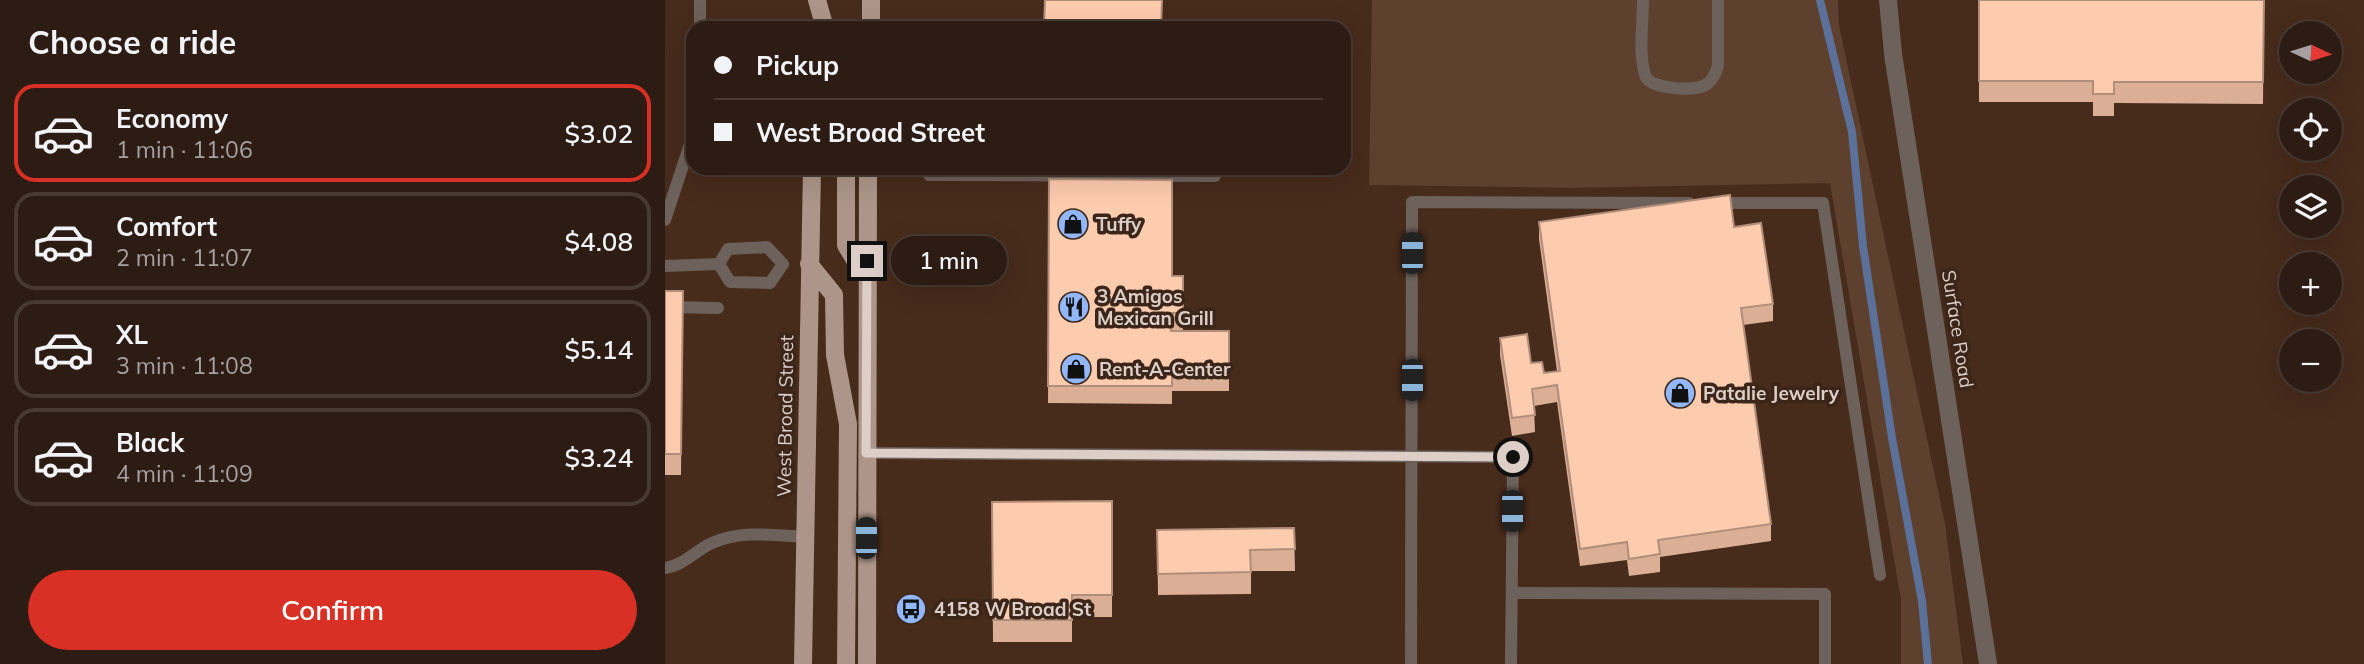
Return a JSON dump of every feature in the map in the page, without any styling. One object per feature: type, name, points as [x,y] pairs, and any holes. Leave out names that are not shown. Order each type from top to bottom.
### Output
[{"type":"main road","points":[[815,21],[816,0]]},
{"type":"main road","points":[[816,0],[823,21]]},
{"type":"main road","points":[[871,0],[871,21]]},
{"type":"main road","name":"West Broad Street","points":[[803,664],[812,175]]},
{"type":"main road","points":[[846,175],[846,245],[855,260],[867,261]]},
{"type":"main road","points":[[867,664],[869,175]]},
{"type":"main road","points":[[809,264],[834,295],[835,355],[848,424],[846,664]]},
{"type":"street","name":"Surface Road","points":[[1888,0],[1893,54],[1988,664]]},
{"type":"lane","points":[[700,0],[700,21]]},
{"type":"lane","points":[[1643,0],[1645,76],[1656,86],[1690,88],[1702,87],[1716,74],[1718,0]]},
{"type":"lane","points":[[665,220],[686,156]]},
{"type":"lane","points":[[929,175],[1215,176]]},
{"type":"lane","points":[[1411,664],[1412,202],[1823,203],[1880,575]]},
{"type":"lane","points":[[719,264],[727,249],[767,247],[783,264],[809,264]]},
{"type":"lane","points":[[719,264],[730,282],[770,283],[783,264]]},
{"type":"lane","points":[[665,266],[719,264]]},
{"type":"lane","points":[[665,307],[718,308]]},
{"type":"lane","points":[[866,453],[1513,457],[1511,664]]},
{"type":"lane","points":[[665,568],[676,567],[709,544],[731,535],[804,537]]},
{"type":"lane","points":[[1512,593],[1825,594],[1825,664]]},
{"type":"shaded area","points":[[665,0],[1372,0],[1370,185],[1570,188],[1830,182],[1901,600],[1901,664],[665,664]]},
{"type":"shaded area","points":[[1372,0],[1838,0],[1839,25],[1945,523],[1963,664],[1901,664],[1901,600],[1830,183],[1570,188],[1369,185]]},
{"type":"shaded area","points":[[1838,0],[2364,0],[2364,664],[1963,664],[1945,523],[1839,25]]},
{"type":"building","points":[[1045,0],[1162,0],[1161,21],[1044,21]]},
{"type":"building","points":[[1979,0],[2264,0],[2263,82],[2114,82],[2114,94],[2093,94],[2093,81],[1979,81]]},
{"type":"building","points":[[1049,179],[1172,180],[1172,276],[1183,276],[1183,313],[1171,313],[1171,331],[1229,331],[1229,374],[1172,374],[1172,386],[1048,386]]},
{"type":"building","points":[[1730,195],[1734,227],[1761,223],[1773,304],[1741,308],[1771,524],[1658,540],[1660,554],[1629,559],[1627,542],[1580,549],[1557,385],[1532,389],[1535,415],[1512,418],[1500,338],[1527,334],[1531,363],[1542,362],[1544,373],[1560,371],[1539,222]]},
{"type":"building","points":[[665,291],[683,291],[681,454],[665,454]]},
{"type":"building","points":[[1112,501],[1112,595],[1072,595],[1072,620],[993,620],[992,502]]},
{"type":"building","points":[[1294,528],[1295,549],[1250,550],[1251,572],[1158,574],[1157,530]]},
{"type":"waterway","points":[[1820,0],[1852,132],[1863,246],[1892,438],[1922,601],[1928,664]]},
{"type":"place","name":"Tuffy","points":[[1073,224]]},
{"type":"place","name":"3 Amigos Mexican Grill","points":[[1074,307]]},
{"type":"place","name":"Rent-A-Center","points":[[1076,369]]},
{"type":"place","name":"Patalie Jewelry","points":[[1680,393]]},
{"type":"place","name":"4158 W Broad St","points":[[911,609]]},
{"type":"route","points":[[867,261],[866,453],[1513,457]]}]
